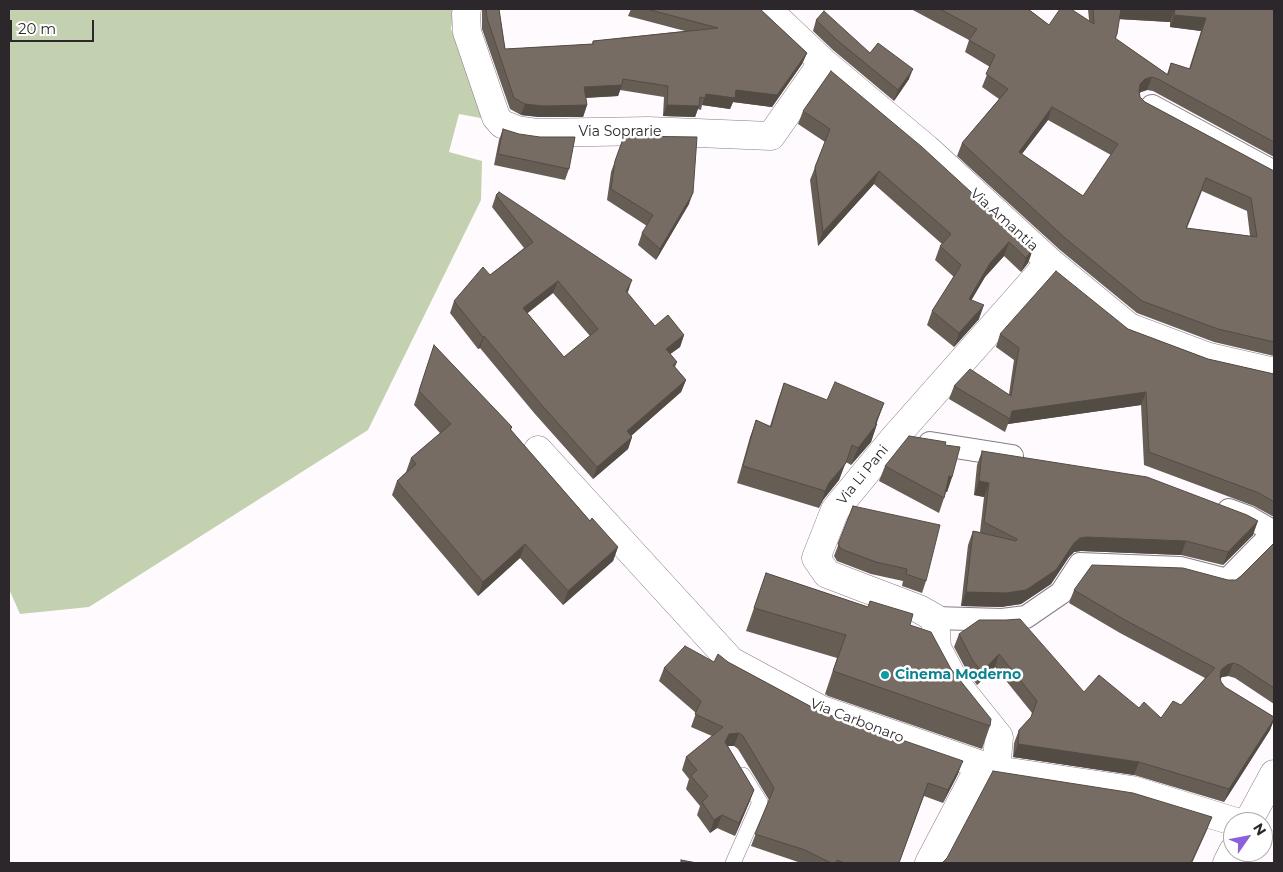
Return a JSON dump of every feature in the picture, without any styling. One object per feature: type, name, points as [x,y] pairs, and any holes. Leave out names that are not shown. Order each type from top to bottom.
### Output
[{"type":"street","name":"Via Soprarie","points":[[468,9],[466,14],[467,32],[496,117],[502,124],[517,130],[538,133],[648,131],[771,136],[823,62]]},
{"type":"street","name":"Via Amantia","points":[[767,9],[823,62],[927,150],[1050,262],[1129,327],[1209,357],[1274,372]]},
{"type":"street","points":[[1147,103],[1274,172]]},
{"type":"street","name":"Via Li Pani","points":[[935,618],[827,574],[816,558],[835,510],[894,437],[1050,262]]},
{"type":"street","points":[[894,437],[1030,459]]},
{"type":"street","name":"Via Carbonaro","points":[[538,450],[731,660],[822,710],[988,768],[1132,790],[1223,818]]},
{"type":"street","points":[[929,863],[988,768],[999,737],[956,682],[937,648],[935,618],[1002,620],[1026,617],[1061,593],[1080,564],[1180,568],[1227,580],[1274,532],[1248,517],[1211,503]]},
{"type":"street","points":[[1253,812],[1274,774]]},
{"type":"lane","points":[[733,863],[760,802],[735,762]]},
{"type":"green space","points":[[9,9],[454,9],[451,29],[486,119],[459,114],[449,152],[482,161],[481,200],[368,430],[89,607],[20,614],[9,589]]},
{"type":"building","points":[[486,9],[499,9],[505,49],[593,44],[593,41],[718,28],[647,9],[760,9],[807,53],[777,95],[736,90],[735,98],[706,94],[705,98],[700,97],[699,106],[667,105],[668,86],[623,79],[622,85],[584,87],[587,105],[543,106],[525,104],[514,98],[487,18]]},
{"type":"building","points":[[940,9],[1028,9],[1049,25],[1060,9],[1071,9],[1094,24],[1093,9],[1121,9],[1115,38],[1168,75],[1171,63],[1190,69],[1206,18],[1174,15],[1175,9],[1274,9],[1274,142],[1158,79],[1152,77],[1145,79],[1140,84],[1139,91],[1140,97],[1145,102],[1274,171],[1274,342],[1218,329],[1142,301],[1065,238],[962,143],[1008,89],[986,74],[995,55],[969,40],[977,29]],"holes":[[[1052,107],[1118,144],[1083,196],[1019,152]],[[1206,178],[1251,198],[1257,237],[1186,228]]]},
{"type":"building","points":[[824,11],[870,53],[878,43],[913,69],[898,90],[837,40],[816,20]]},
{"type":"building","points":[[831,71],[922,147],[1033,249],[1026,258],[1009,242],[990,263],[969,299],[984,305],[959,333],[932,311],[961,265],[940,246],[951,234],[879,171],[823,232],[815,167],[830,129],[803,111]]},
{"type":"building","points":[[503,129],[519,134],[540,137],[575,137],[569,169],[498,154]]},
{"type":"building","points":[[624,136],[697,137],[693,193],[660,249],[642,233],[653,215],[611,189],[615,161]]},
{"type":"building","points":[[499,192],[632,280],[626,291],[655,326],[668,315],[684,335],[666,349],[677,362],[673,365],[686,380],[627,431],[632,437],[597,467],[483,337],[454,301],[483,267],[490,275],[533,242],[496,195]],"holes":[[[558,281],[598,329],[564,357],[523,308]]]},
{"type":"building","points":[[1056,271],[1128,329],[1208,359],[1274,374],[1274,502],[1259,493],[1149,452],[1146,392],[1012,411],[1010,419],[954,386],[970,369],[1011,396],[1019,348],[1000,334]]},
{"type":"building","points":[[434,345],[512,427],[510,429],[590,521],[592,518],[618,547],[568,591],[525,544],[483,582],[397,481],[416,464],[411,458],[451,424],[419,391]]},
{"type":"building","points":[[835,382],[884,403],[875,424],[877,424],[858,448],[852,445],[846,463],[829,483],[825,491],[743,466],[756,420],[771,427],[784,383],[827,400]]},
{"type":"building","points":[[909,436],[946,442],[945,445],[960,447],[952,477],[949,476],[944,498],[885,466]]},
{"type":"building","points":[[982,451],[1147,477],[1247,515],[1258,521],[1228,552],[1186,541],[1080,538],[1074,543],[1056,570],[1026,590],[1006,593],[966,592],[973,531],[1016,541],[1017,539],[984,522],[989,483],[979,481]]},
{"type":"building","points":[[853,506],[940,525],[926,581],[906,574],[907,569],[876,562],[841,549],[838,544]]},
{"type":"building","points":[[1274,543],[1274,688],[1233,663],[1221,670],[1220,676],[1221,682],[1225,687],[1274,717],[1274,719],[1229,789],[1139,762],[1018,744],[1019,730],[1031,717],[1037,701],[999,654],[982,672],[973,661],[959,634],[979,620],[1020,619],[1084,692],[1099,675],[1139,708],[1144,702],[1161,718],[1173,701],[1181,705],[1215,668],[1125,620],[1074,590],[1092,565],[1183,568],[1228,580],[1236,580]]},
{"type":"building","points":[[766,573],[868,607],[870,601],[913,614],[910,625],[931,632],[951,669],[991,719],[990,726],[833,671],[846,635],[754,608]]},
{"type":"building","points":[[685,646],[714,662],[718,654],[728,662],[821,712],[963,761],[948,790],[928,783],[899,863],[844,863],[837,860],[836,863],[831,863],[805,850],[755,834],[774,788],[743,736],[739,733],[729,734],[725,742],[754,790],[739,823],[722,815],[714,820],[702,802],[708,796],[691,776],[697,770],[686,757],[723,727],[695,714],[701,701],[664,668]]},
{"type":"building","points":[[993,771],[1133,793],[1212,817],[1191,863],[942,863],[947,858]]},
{"type":"building","points":[[681,860],[697,863],[681,863]]},
{"type":"place","name":"Cinema Moderno","points":[[885,675]]}]
